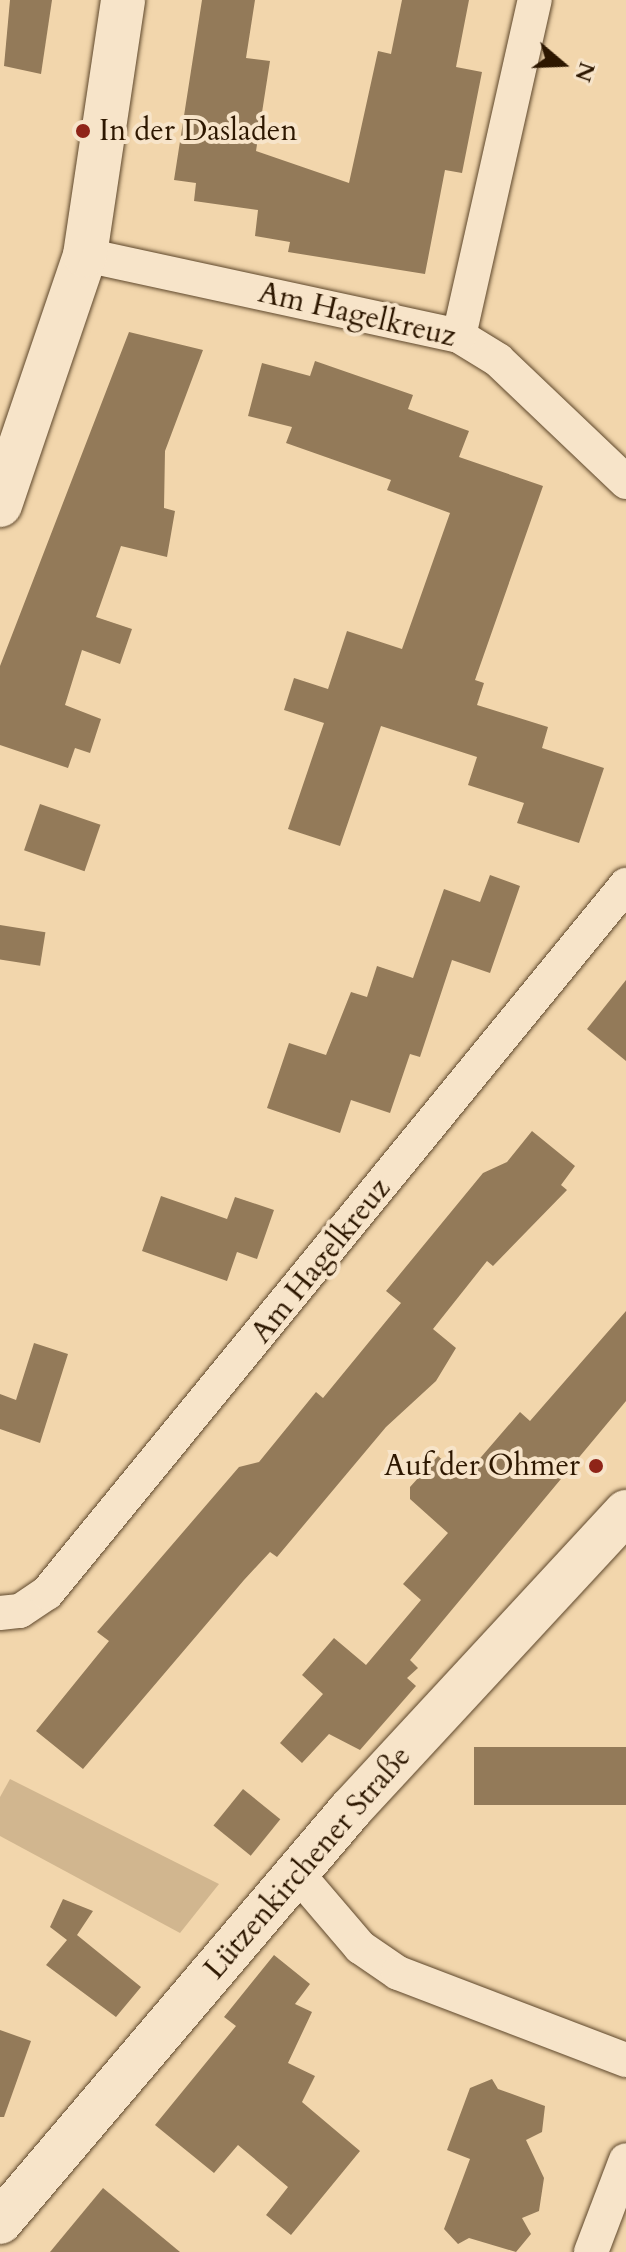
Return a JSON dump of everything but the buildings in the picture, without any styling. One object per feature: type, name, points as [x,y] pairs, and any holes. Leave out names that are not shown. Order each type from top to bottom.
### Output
[{"type":"main road","points":[[0,505],[85,255],[123,0]]},
{"type":"main road","name":"Lützenkirchener Straße","points":[[0,2222],[296,1872],[626,1512]]},
{"type":"street","points":[[459,336],[535,0]]},
{"type":"street","name":"Am Hagelkreuz","points":[[85,255],[459,336],[498,360],[626,482]]},
{"type":"street","name":"Am Hagelkreuz","points":[[0,1613],[20,1611],[55,1584],[626,885]]},
{"type":"street","points":[[296,1872],[360,1947],[398,1973],[626,2060]]},
{"type":"street","points":[[591,2252],[626,2160]]},
{"type":"shaded area","points":[[10,1779],[219,1884],[180,1933],[0,1836],[0,1797]]},
{"type":"place","name":"In der Dasladen","points":[[83,131]]},
{"type":"place","name":"Auf der Ohmer","points":[[596,1466]]}]
